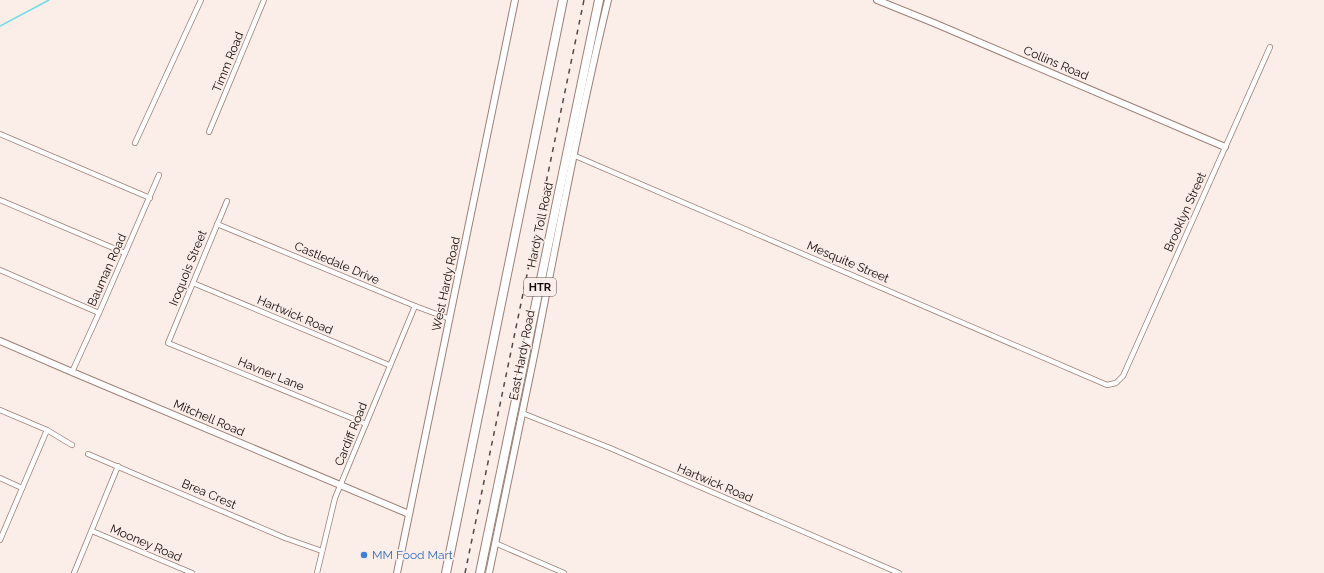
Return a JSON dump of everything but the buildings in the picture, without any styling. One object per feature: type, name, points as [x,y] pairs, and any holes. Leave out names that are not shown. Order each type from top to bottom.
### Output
[{"type":"highway","name":"Hardy Toll Road","points":[[446,573],[563,0]]},
{"type":"highway","name":"Hardy Toll Road","points":[[480,573],[599,0]]},
{"type":"main road","name":"West Hardy Road","points":[[397,573],[515,0]]},
{"type":"main road","name":"East Hardy Road","points":[[489,573],[573,155],[608,0]]},
{"type":"main road","name":"Collins Road","points":[[877,0],[1225,147]]},
{"type":"main road","name":"Mitchell Road","points":[[0,341],[409,514]]},
{"type":"street","points":[[135,143],[201,0]]},
{"type":"street","name":"Timm Road","points":[[209,132],[264,0]]},
{"type":"street","name":"Brooklyn Street","points":[[1116,383],[1123,376],[1270,47]]},
{"type":"street","points":[[0,134],[150,198]]},
{"type":"street","name":"Mesquite Street","points":[[573,155],[1107,385],[1116,383]]},
{"type":"street","name":"Bauman Road","points":[[72,372],[159,175]]},
{"type":"street","points":[[0,200],[125,253]]},
{"type":"street","name":"Iroquois Street","points":[[168,343],[227,201]]},
{"type":"street","name":"Castledale Drive","points":[[217,224],[450,319]]},
{"type":"street","points":[[0,270],[99,313]]},
{"type":"street","name":"Hartwick Road","points":[[193,283],[389,366]]},
{"type":"street","name":"Cardiff Road","points":[[316,573],[335,498],[415,306]]},
{"type":"street","name":"Havner Lane","points":[[168,343],[366,424]]},
{"type":"street","points":[[0,410],[47,430],[72,445]]},
{"type":"street","name":"Hartwick Road","points":[[522,413],[616,451],[899,573]]},
{"type":"street","points":[[0,540],[47,430]]},
{"type":"street","name":"Brea Crest","points":[[88,454],[284,538],[322,551]]},
{"type":"street","points":[[74,573],[118,466]]},
{"type":"street","points":[[0,478],[22,488]]},
{"type":"street","name":"Mooney Road","points":[[92,531],[192,573]]},
{"type":"street","points":[[495,543],[564,573]]},
{"type":"waterway","points":[[0,26],[49,0]]},
{"type":"railway","points":[[465,573],[584,0]]},
{"type":"place","name":"MM Food Mart","points":[[364,555]]}]
